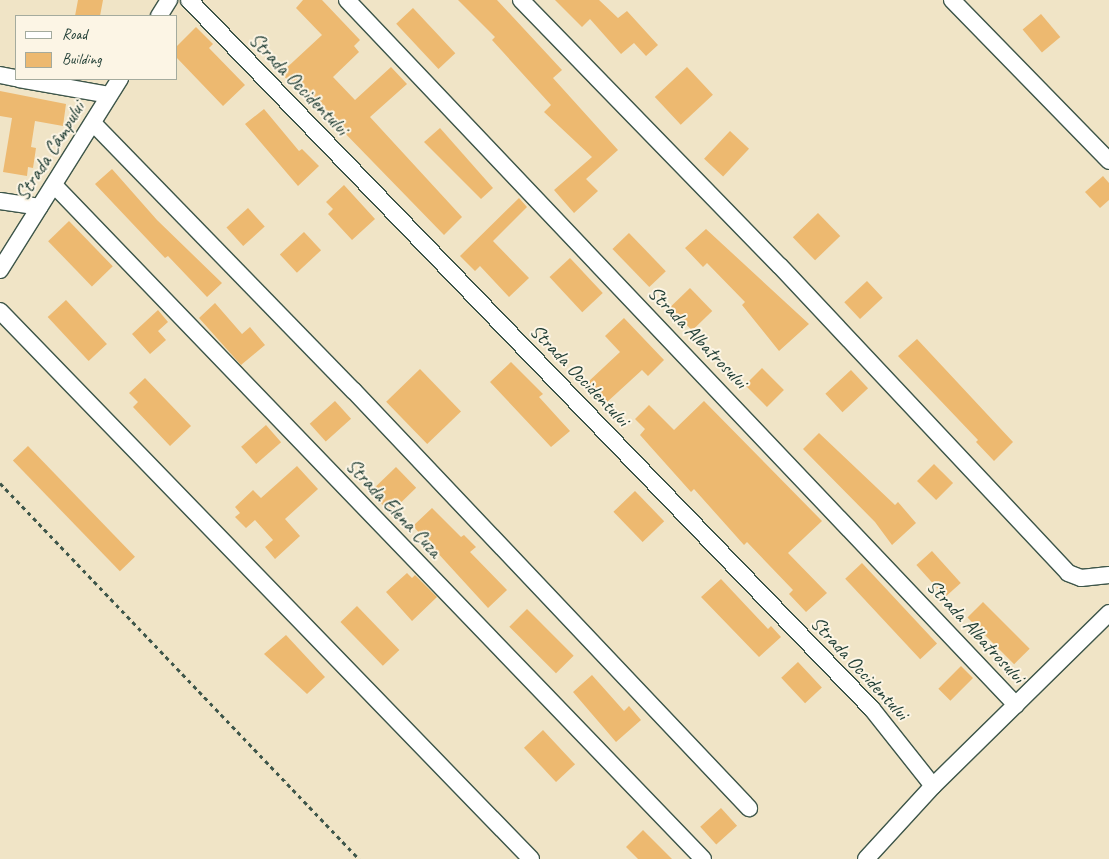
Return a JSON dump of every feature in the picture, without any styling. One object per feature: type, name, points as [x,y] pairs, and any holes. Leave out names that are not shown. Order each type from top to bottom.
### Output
[{"type":"street","points":[[160,15],[169,0]]},
{"type":"street","name":"Strada Occidentului","points":[[189,0],[872,709],[933,786]]},
{"type":"street","name":"Strada Albatrosului","points":[[347,0],[1016,705]]},
{"type":"street","points":[[520,0],[780,266],[1068,573],[1081,578],[1109,575]]},
{"type":"street","points":[[952,0],[1109,161]]},
{"type":"street","points":[[0,75],[15,78]]},
{"type":"street","points":[[29,80],[110,95]]},
{"type":"street","name":"Strada Câmpului","points":[[0,270],[119,80]]},
{"type":"street","points":[[93,123],[353,390],[749,808]]},
{"type":"street","name":"Strada Elena Cuza","points":[[54,186],[703,859]]},
{"type":"street","points":[[0,201],[40,207]]},
{"type":"street","points":[[0,311],[531,859]]},
{"type":"street","points":[[866,859],[933,786],[1109,613]]},
{"type":"path","points":[[0,482],[358,859]]},
{"type":"building","points":[[78,0],[103,0],[100,15],[75,15]]},
{"type":"building","points":[[303,0],[322,0],[360,40],[354,46],[359,52],[333,77],[355,100],[391,67],[407,84],[370,117],[462,217],[444,235],[302,89],[299,92],[281,73],[322,35],[296,8]]},
{"type":"building","points":[[458,0],[497,0],[562,70],[553,78],[618,150],[586,179],[598,191],[574,213],[554,190],[592,157],[544,112],[551,105],[492,40],[495,37]]},
{"type":"building","points":[[555,0],[599,0],[618,18],[627,11],[658,45],[646,56],[634,43],[621,54],[590,19],[582,27]]},
{"type":"building","points":[[413,8],[455,53],[438,69],[396,24]]},
{"type":"building","points":[[1041,14],[1060,37],[1042,52],[1023,29]]},
{"type":"building","points":[[196,27],[213,44],[209,48],[245,85],[223,106],[178,59],[178,45]]},
{"type":"building","points":[[687,67],[713,95],[681,125],[655,97]]},
{"type":"building","points":[[0,91],[66,104],[63,126],[35,121],[31,147],[36,148],[33,168],[28,167],[27,176],[3,172],[12,118],[0,116]]},
{"type":"building","points":[[264,109],[299,151],[302,149],[319,166],[298,186],[245,124]]},
{"type":"building","points":[[440,128],[493,188],[481,199],[424,142]]},
{"type":"building","points":[[730,131],[749,149],[723,177],[704,159]]},
{"type":"building","points":[[112,169],[157,220],[222,283],[207,297],[168,256],[165,258],[95,184]]},
{"type":"building","points":[[1103,176],[1109,183],[1109,200],[1100,208],[1085,192]]},
{"type":"building","points":[[344,185],[375,219],[352,240],[328,214],[333,209],[326,202]]},
{"type":"building","points":[[519,198],[527,207],[493,241],[529,278],[509,297],[480,266],[475,271],[460,256]]},
{"type":"building","points":[[248,208],[265,227],[243,246],[226,227]]},
{"type":"building","points":[[818,213],[840,236],[815,260],[793,237]]},
{"type":"building","points":[[69,221],[113,266],[92,286],[48,241]]},
{"type":"building","points":[[706,229],[809,324],[779,351],[742,305],[745,302],[707,263],[703,267],[685,248]]},
{"type":"building","points":[[304,232],[321,250],[297,273],[280,255]]},
{"type":"building","points":[[629,233],[666,271],[649,287],[612,249]]},
{"type":"building","points":[[570,258],[603,293],[582,312],[550,277]]},
{"type":"building","points":[[867,281],[883,298],[860,319],[844,302]]},
{"type":"building","points":[[690,288],[712,311],[692,330],[670,307]]},
{"type":"building","points":[[66,300],[107,344],[89,361],[48,317]]},
{"type":"building","points":[[215,303],[242,334],[250,327],[265,345],[241,365],[199,318]]},
{"type":"building","points":[[158,310],[168,322],[158,331],[166,340],[150,354],[132,334]]},
{"type":"building","points":[[624,318],[664,360],[648,376],[642,370],[606,403],[588,382],[620,352],[605,336]]},
{"type":"building","points":[[917,339],[1013,442],[994,461],[976,442],[978,440],[898,356]]},
{"type":"building","points":[[511,362],[543,394],[539,397],[570,431],[551,447],[490,382]]},
{"type":"building","points":[[762,368],[784,390],[767,407],[745,385]]},
{"type":"building","points":[[420,369],[461,411],[427,444],[386,402]]},
{"type":"building","points":[[851,370],[868,388],[842,412],[825,394]]},
{"type":"building","points":[[145,378],[191,426],[170,446],[133,407],[138,402],[129,393]]},
{"type":"building","points":[[335,401],[351,419],[326,442],[310,424]]},
{"type":"building","points":[[704,401],[822,521],[788,553],[827,593],[806,612],[789,594],[793,590],[747,542],[744,545],[694,489],[691,492],[640,435],[645,429],[635,419],[649,405],[674,430]]},
{"type":"building","points":[[266,425],[281,442],[256,464],[241,447]]},
{"type":"building","points":[[819,433],[895,505],[898,502],[916,523],[892,545],[875,522],[803,449]]},
{"type":"building","points":[[28,446],[135,557],[120,571],[13,461]]},
{"type":"building","points":[[934,464],[953,483],[936,500],[917,481]]},
{"type":"building","points":[[297,466],[318,489],[285,519],[300,536],[275,559],[265,547],[273,540],[255,520],[246,528],[235,517],[240,513],[235,507],[253,490],[261,498]]},
{"type":"building","points":[[396,467],[416,488],[390,513],[370,492]]},
{"type":"building","points":[[635,491],[664,521],[643,542],[613,512]]},
{"type":"building","points":[[432,508],[461,537],[464,535],[476,547],[470,552],[507,590],[488,608],[413,526]]},
{"type":"building","points":[[932,551],[961,583],[945,597],[916,565]]},
{"type":"building","points":[[862,563],[937,643],[920,659],[845,579]]},
{"type":"building","points":[[407,573],[412,578],[415,575],[437,597],[412,621],[386,592]]},
{"type":"building","points":[[721,579],[768,629],[771,626],[781,637],[759,657],[701,597]]},
{"type":"building","points":[[983,602],[1030,649],[1014,664],[967,618]]},
{"type":"building","points":[[357,606],[399,650],[383,666],[340,622]]},
{"type":"building","points":[[527,609],[574,656],[556,673],[509,627]]},
{"type":"building","points":[[286,635],[325,677],[307,694],[264,654]]},
{"type":"building","points":[[798,662],[822,688],[805,703],[781,678]]},
{"type":"building","points":[[961,666],[973,678],[950,701],[938,689]]},
{"type":"building","points":[[592,675],[624,711],[629,706],[641,720],[616,742],[573,692]]},
{"type":"building","points":[[543,730],[575,764],[556,782],[524,748]]},
{"type":"building","points":[[721,808],[737,826],[716,845],[700,827]]},
{"type":"building","points":[[643,830],[672,859],[638,859],[626,847]]}]
